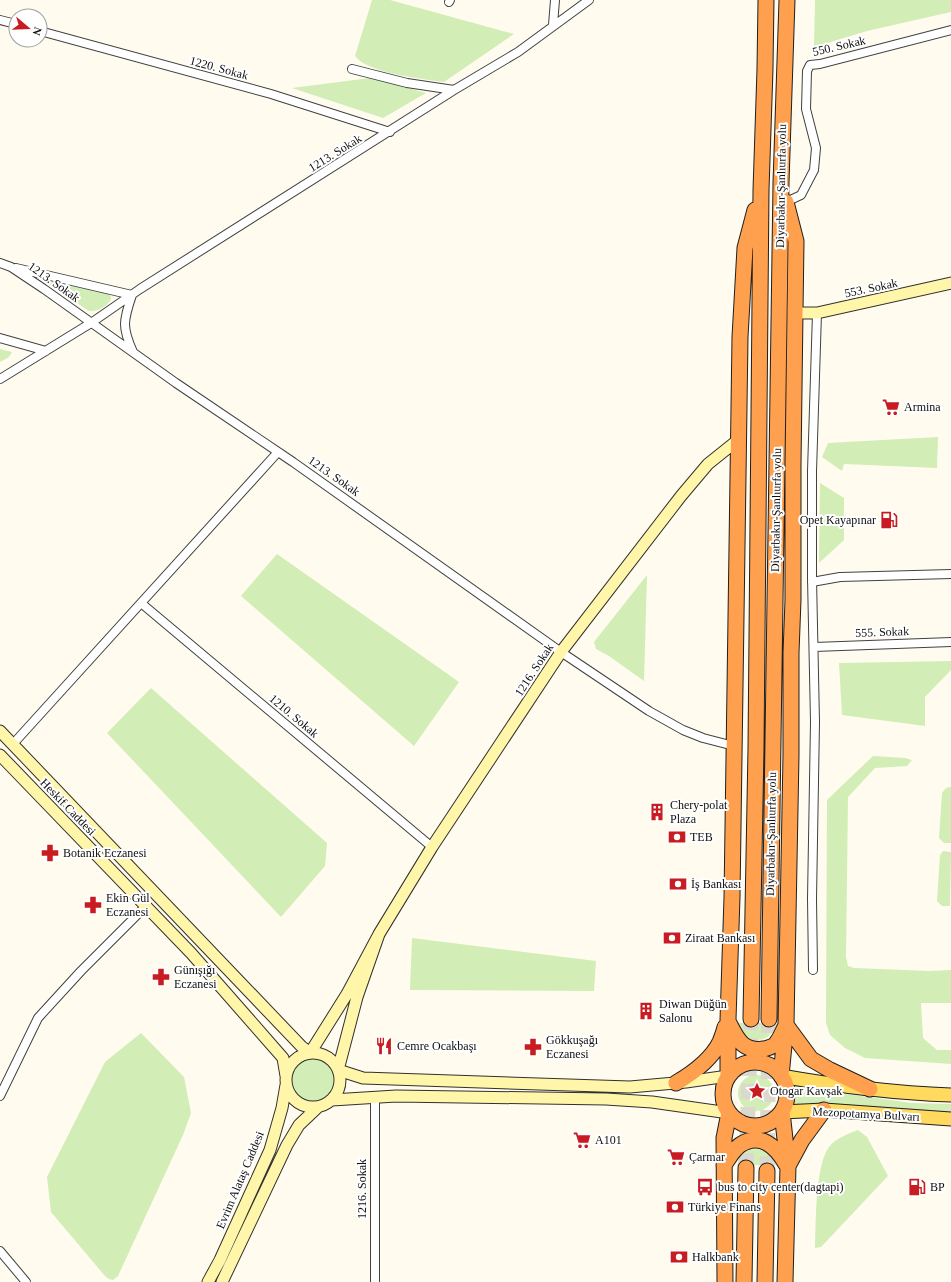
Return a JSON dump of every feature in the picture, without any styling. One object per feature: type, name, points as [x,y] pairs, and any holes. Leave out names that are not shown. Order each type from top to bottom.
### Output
[{"type":"highway","name":"Diyarbakır-Şanlıurfa yolu","points":[[751,1019],[756,740],[761,190],[766,0]]},
{"type":"highway","name":"Diyarbakır-Şanlıurfa yolu","points":[[769,1019],[781,183],[787,0]]},
{"type":"highway","points":[[781,183],[796,241],[791,755],[786,1025],[781,1076]]},
{"type":"highway","points":[[728,1076],[737,597],[740,337],[745,248],[761,190]]},
{"type":"highway","points":[[728,1020],[739,1041],[744,1046],[752,1049],[766,1049],[777,1043],[786,1025]]},
{"type":"highway","points":[[676,1083],[692,1074],[708,1059],[720,1042],[728,1020]]},
{"type":"highway","points":[[786,1025],[811,1059],[870,1089]]},
{"type":"highway","points":[[782,1112],[775,1119],[766,1124],[756,1126],[745,1125],[736,1120],[729,1113],[724,1104],[724,1085],[728,1076],[735,1068],[754,1062],[765,1064],[774,1068],[781,1076],[785,1084],[787,1094],[782,1112],[788,1166],[785,1282]]},
{"type":"highway","points":[[788,1166],[802,1140],[824,1110]]},
{"type":"highway","points":[[724,1282],[724,1138],[729,1113]]},
{"type":"highway","points":[[724,1165],[734,1151],[741,1145],[754,1140],[775,1147],[788,1166]]},
{"type":"highway","points":[[744,1282],[746,1168]]},
{"type":"highway","points":[[765,1282],[767,1171]]},
{"type":"main road","name":"553. Sokak","points":[[795,312],[817,313],[951,283]]},
{"type":"main road","name":"1216. Sokak","points":[[379,934],[432,846],[561,652],[681,496],[708,464],[738,440]]},
{"type":"main road","points":[[0,731],[302,1047],[310,1053]]},
{"type":"main road","name":"Heskif Caddesi","points":[[0,755],[190,953],[282,1058],[286,1080]]},
{"type":"main road","points":[[310,1053],[347,994],[379,934]]},
{"type":"main road","points":[[338,1070],[357,997],[379,934]]},
{"type":"main road","points":[[332,1100],[337,1094],[340,1086],[340,1078],[334,1062],[327,1056],[318,1053],[310,1053],[294,1060],[289,1067],[286,1080],[289,1093],[294,1100],[310,1108],[318,1107],[332,1100],[375,1097],[497,1096],[606,1099],[652,1102],[729,1113]]},
{"type":"main road","points":[[338,1070],[363,1078],[630,1087],[728,1076]]},
{"type":"main road","name":"Mezopotamya Bulvarı","points":[[781,1076],[912,1094],[951,1095]]},
{"type":"main road","name":"Evrim Alataş Caddesi","points":[[208,1282],[220,1260],[270,1150],[282,1108],[286,1080]]},
{"type":"main road","name":"Evrim Alataş Caddesi","points":[[222,1282],[287,1145],[299,1125],[318,1107]]},
{"type":"main road","name":"Mezopotamya Bulvarı","points":[[782,1112],[824,1110],[951,1119]]},
{"type":"street","points":[[553,25],[555,0]]},
{"type":"street","name":"1213. Sokak","points":[[91,323],[132,295],[454,90],[518,52],[589,0]]},
{"type":"street","name":"550. Sokak","points":[[786,202],[801,195],[814,170],[816,148],[806,110],[807,71],[810,65],[820,64],[951,30]]},
{"type":"street","name":"1220. Sokak","points":[[48,33],[271,94],[390,132]]},
{"type":"street","points":[[352,69],[407,83],[454,90]]},
{"type":"street","name":"1213. Sokak","points":[[0,264],[11,267],[133,353],[278,452],[561,652],[649,711],[683,730],[703,738],[734,746]]},
{"type":"street","points":[[11,267],[132,295],[127,309],[124,326],[126,337],[133,353]]},
{"type":"street","points":[[813,970],[814,647],[812,582],[812,471],[817,313]]},
{"type":"street","points":[[0,379],[91,323]]},
{"type":"street","points":[[0,338],[46,351]]},
{"type":"street","points":[[13,744],[278,452]]},
{"type":"street","points":[[812,582],[840,577],[951,574]]},
{"type":"street","name":"1210. Sokak","points":[[141,603],[432,846]]},
{"type":"street","name":"555. Sokak","points":[[814,647],[951,642]]},
{"type":"street","points":[[0,1096],[38,1018],[81,971],[145,906]]},
{"type":"street","name":"1216. Sokak","points":[[375,1097],[375,1282]]},
{"type":"street","points":[[0,1251],[26,1282]]},
{"type":"green space","points":[[372,0],[390,0],[514,34],[444,82],[383,71],[361,62],[355,56]]},
{"type":"green space","points":[[815,0],[951,0],[951,12],[867,31],[814,47]]},
{"type":"green space","points":[[370,78],[426,93],[383,118],[292,88]]},
{"type":"green space","points":[[46,279],[108,294],[111,296],[111,299],[102,308],[96,311],[89,311],[47,283]]},
{"type":"green space","points":[[0,349],[12,352],[9,357],[0,362]]},
{"type":"green space","points":[[938,437],[937,468],[844,464],[842,471],[822,457],[828,443]]},
{"type":"green space","points":[[820,483],[844,498],[844,540],[819,563]]},
{"type":"green space","points":[[277,554],[459,682],[414,746],[241,596]]},
{"type":"green space","points":[[647,575],[644,681],[609,656],[596,649],[594,642]]},
{"type":"green space","points":[[951,661],[951,670],[925,697],[925,726],[842,715],[839,663]]},
{"type":"green space","points":[[151,688],[327,843],[325,866],[281,917],[107,733]]},
{"type":"green space","points":[[873,756],[905,758],[912,760],[907,766],[875,768],[848,797],[846,957],[848,966],[854,968],[929,971],[951,970],[951,1003],[921,1003],[923,1038],[937,1050],[951,1050],[951,1064],[865,1058],[845,1048],[830,1035],[826,1023],[827,800]]},
{"type":"green space","points":[[951,787],[951,843],[944,843],[939,838],[942,793],[946,788]]},
{"type":"green space","points":[[943,851],[951,852],[950,906],[942,906],[937,901],[940,855]]},
{"type":"green space","points":[[412,938],[596,961],[594,991],[410,990]]},
{"type":"green space","points":[[738,1023],[776,1023],[771,1034],[764,1039],[759,1040],[743,1036],[739,1030]]},
{"type":"green space","points":[[141,1033],[184,1077],[191,1113],[183,1135],[118,1276],[113,1280],[105,1276],[51,1212],[47,1177],[105,1062]]},
{"type":"green space","points":[[308,1057],[316,1057],[321,1058],[328,1063],[333,1070],[333,1088],[328,1095],[321,1100],[308,1101],[300,1098],[293,1091],[290,1083],[290,1075],[293,1067],[300,1060]]},
{"type":"green space","points":[[760,1075],[769,1080],[773,1086],[773,1100],[769,1106],[760,1111],[752,1111],[743,1106],[739,1100],[738,1089],[743,1080],[749,1076]]},
{"type":"green space","points":[[793,1081],[816,1090],[912,1103],[951,1104],[951,1113],[832,1104],[812,1103],[792,1105]]},
{"type":"green space","points":[[858,1130],[867,1137],[888,1176],[821,1247],[815,1248],[817,1195],[824,1156],[829,1147],[835,1141]]},
{"type":"green space","points":[[756,1149],[768,1154],[776,1165],[737,1165],[740,1158],[744,1154]]},
{"type":"tunnel","points":[[746,1168],[751,1019]]},
{"type":"tunnel","points":[[767,1171],[769,1019]]},
{"type":"place","name":"Armina","points":[[891,407]]},
{"type":"place","name":"Opet Kayapınar","points":[[889,520]]},
{"type":"place","name":"Chery-polat Plaza","points":[[657,812]]},
{"type":"place","name":"TEB","points":[[677,837]]},
{"type":"place","name":"Botanik Eczanesi","points":[[50,853]]},
{"type":"place","name":"İş Bankası","points":[[678,884]]},
{"type":"place","name":"Ekin Gül Eczanesi","points":[[93,905]]},
{"type":"place","name":"Ziraat Bankası","points":[[672,938]]},
{"type":"place","name":"Günışığı Eczanesi","points":[[161,977]]},
{"type":"place","name":"Diwan Düğün Salonu","points":[[646,1011]]},
{"type":"place","name":"Cemre Ocakbaşı","points":[[384,1046]]},
{"type":"place","name":"Gökkuşağı Eczanesi","points":[[533,1047]]},
{"type":"place","name":"Otogar Kavşak","points":[[757,1091]]},
{"type":"place","name":"A101","points":[[582,1140]]},
{"type":"place","name":"Çarmar","points":[[676,1157]]},
{"type":"place","name":"bus to city center(dagtapi)","points":[[705,1187]]},
{"type":"place","name":"BP","points":[[917,1187]]},
{"type":"place","name":"Türkiye Finans","points":[[675,1207]]},
{"type":"place","name":"Halkbank","points":[[679,1257]]}]
